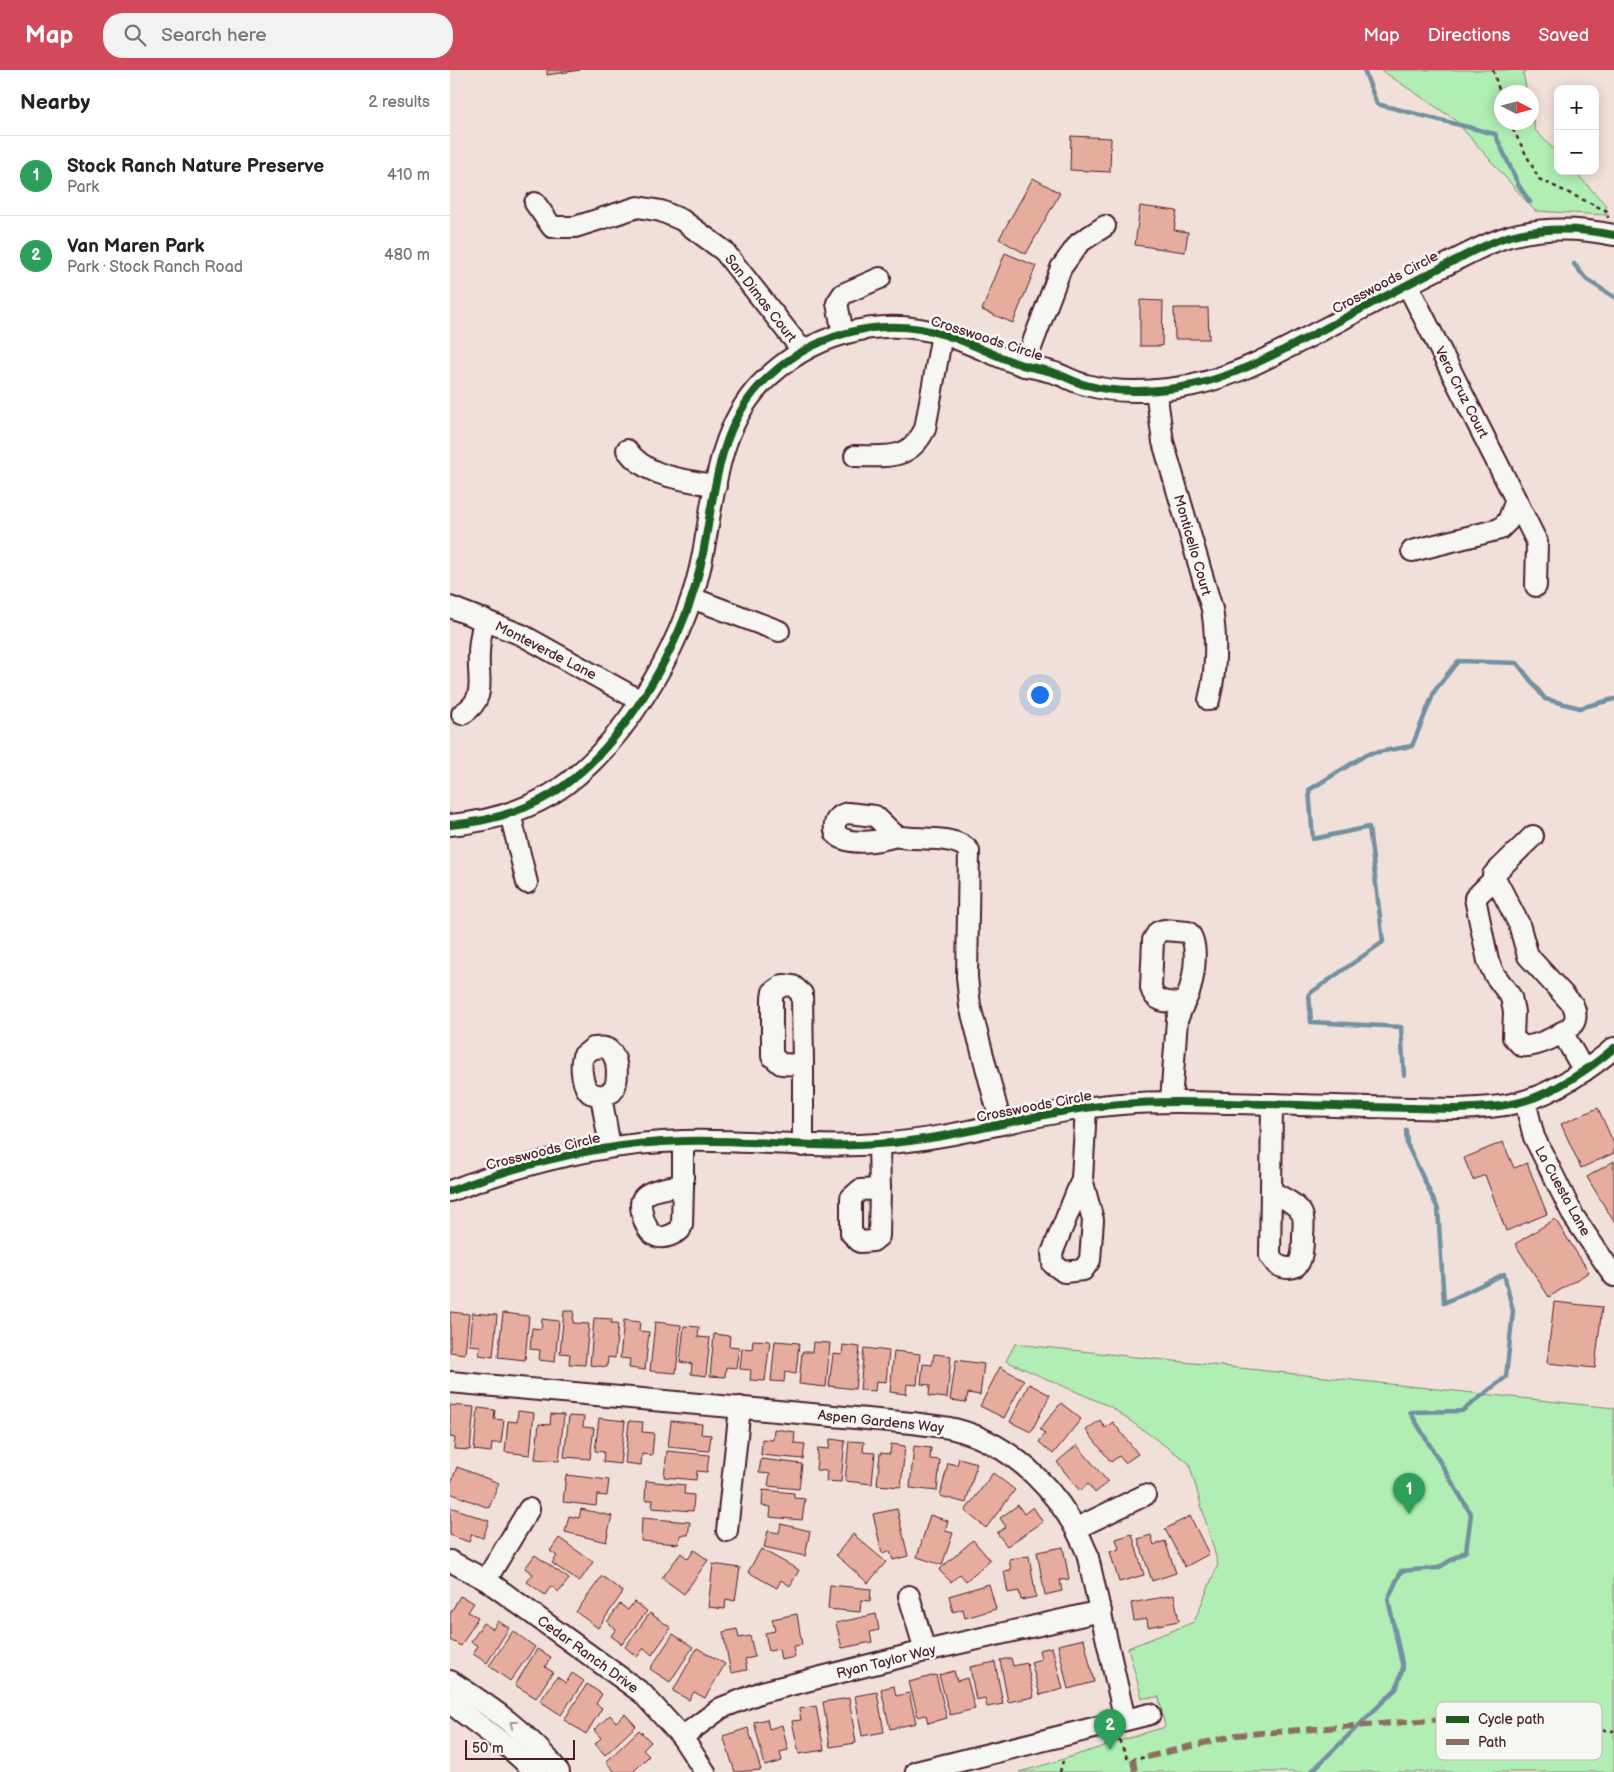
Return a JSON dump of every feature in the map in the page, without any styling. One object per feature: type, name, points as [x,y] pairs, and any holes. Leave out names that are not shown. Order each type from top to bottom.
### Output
[{"type":"street","name":"San Dimas Court","points":[[535,203],[552,227],[576,227],[638,207],[661,211],[682,220],[724,251],[802,350]]},
{"type":"street","points":[[1024,366],[1061,268],[1079,243],[1105,226]]},
{"type":"street","name":"Crosswoods Circle","points":[[450,825],[473,823],[510,813],[548,796],[584,769],[600,753],[639,700],[669,652],[692,598],[728,438],[745,406],[757,389],[774,371],[802,350],[842,334],[864,328],[911,327],[942,334],[1024,366],[1057,374],[1085,385],[1105,388],[1156,390],[1207,382],[1233,374],[1279,352],[1407,284],[1485,245],[1508,236],[1539,231],[1575,229],[1614,235]]},
{"type":"street","points":[[842,334],[837,303],[842,294],[880,278]]},
{"type":"street","name":"Vera Cruz Court","points":[[1407,284],[1537,542],[1536,586]]},
{"type":"street","points":[[855,456],[894,456],[912,448],[920,440],[925,429],[942,334]]},
{"type":"street","name":"Monticello Court","points":[[1156,390],[1163,442],[1212,609],[1216,634],[1216,660],[1209,700]]},
{"type":"street","points":[[627,450],[644,468],[656,473],[716,486]]},
{"type":"street","points":[[1412,551],[1500,529],[1508,521],[1516,500]]},
{"type":"street","points":[[692,598],[779,631]]},
{"type":"street","name":"Monteverde Lane","points":[[450,607],[484,619],[554,651],[639,700]]},
{"type":"street","points":[[462,714],[477,702],[480,694],[479,655],[484,619]]},
{"type":"street","points":[[510,813],[527,883]]},
{"type":"street","points":[[896,836],[956,842],[966,846],[970,851],[967,977],[970,1006],[1001,1124]]},
{"type":"street","points":[[1495,878],[1475,898],[1488,961],[1512,1002],[1513,1037],[1517,1042],[1528,1047],[1562,1032],[1574,1023],[1575,1011],[1573,1005],[1528,956],[1519,924],[1495,878],[1493,875],[1533,836]]},
{"type":"street","points":[[1171,1101],[1176,1020],[1184,1003]]},
{"type":"street","points":[[1562,1032],[1584,1072]]},
{"type":"street","name":"Crosswoods Circle","points":[[450,1190],[530,1164],[610,1147],[683,1141],[803,1146],[879,1144],[924,1140],[1086,1108],[1171,1101],[1458,1109],[1524,1101],[1584,1072],[1614,1048]]},
{"type":"street","points":[[803,1065],[803,1146]]},
{"type":"street","points":[[601,1096],[610,1147]]},
{"type":"street","name":"La Cuesta Lane","points":[[1524,1101],[1534,1137],[1574,1217],[1614,1276]]},
{"type":"street","points":[[1270,1192],[1272,1104]]},
{"type":"street","points":[[1082,1179],[1086,1108]]},
{"type":"street","points":[[683,1141],[683,1185]]},
{"type":"street","points":[[879,1144],[880,1189]]},
{"type":"street","name":"Aspen Gardens Way","points":[[450,1382],[912,1423],[954,1429],[989,1442],[1014,1458],[1041,1480],[1077,1528],[1087,1553],[1125,1720]]},
{"type":"street","points":[[727,1531],[740,1407]]},
{"type":"street","points":[[1077,1528],[1145,1495]]},
{"type":"street","points":[[486,1580],[528,1509]]},
{"type":"street","name":"Cedar Ranch Drive","points":[[450,1561],[486,1580],[642,1693],[682,1737],[705,1772]]},
{"type":"street","points":[[909,1596],[925,1651]]},
{"type":"street","name":"Ryan Taylor Way","points":[[682,1737],[721,1708],[762,1692],[925,1651],[1101,1611]]},
{"type":"street","points":[[450,1681],[515,1725],[539,1746],[559,1772]]},
{"type":"street","points":[[450,1703],[507,1746],[536,1772]]},
{"type":"street","points":[[916,1772],[1150,1714]]},
{"type":"path","points":[[1493,70],[1498,85]]},
{"type":"path","points":[[1513,130],[1539,179],[1606,212]]},
{"type":"path","points":[[1119,1740],[1127,1757],[1133,1759],[1147,1757]]},
{"type":"path","points":[[1060,1772],[1063,1761]]},
{"type":"green space","points":[[1381,70],[1527,70],[1523,73],[1526,85],[1494,85],[1494,130],[1535,130],[1554,150],[1554,175],[1578,175],[1606,205],[1606,215],[1535,211],[1454,119]]},
{"type":"green space","points":[[1015,1344],[1614,1408],[1614,1772],[1019,1772],[1165,1727],[1159,1697],[1142,1698],[1128,1648],[1194,1622],[1218,1564],[1189,1463],[1111,1407],[1006,1361]]},
{"type":"building","points":[[547,70],[580,70],[547,75]]},
{"type":"building","points":[[1071,136],[1111,138],[1110,172],[1070,170]]},
{"type":"building","points":[[1033,178],[1060,193],[1026,254],[999,239]]},
{"type":"building","points":[[1140,206],[1177,211],[1174,230],[1188,232],[1185,252],[1135,245]]},
{"type":"building","points":[[1005,253],[1036,266],[1013,323],[982,310]]},
{"type":"building","points":[[1140,300],[1163,301],[1162,346],[1140,346]]},
{"type":"building","points":[[1174,308],[1208,308],[1209,339],[1175,339]]},
{"type":"building","points":[[1598,1108],[1614,1144],[1614,1153],[1581,1168],[1561,1124]]},
{"type":"building","points":[[1503,1142],[1514,1168],[1527,1163],[1547,1214],[1506,1231],[1485,1175],[1473,1180],[1464,1158]]},
{"type":"building","points":[[1614,1161],[1614,1222],[1587,1177]]},
{"type":"building","points":[[1555,1219],[1589,1272],[1549,1297],[1515,1244]]},
{"type":"building","points":[[1554,1302],[1602,1307],[1595,1368],[1547,1363]]},
{"type":"building","points":[[564,1311],[574,1311],[573,1323],[589,1324],[585,1365],[569,1364],[570,1354],[560,1353]]},
{"type":"building","points":[[450,1312],[469,1314],[465,1354],[450,1352]]},
{"type":"building","points":[[472,1313],[497,1315],[493,1357],[479,1355],[480,1346],[469,1345]]},
{"type":"building","points":[[503,1313],[529,1316],[525,1360],[498,1357]]},
{"type":"building","points":[[594,1318],[612,1319],[611,1323],[618,1323],[615,1358],[608,1357],[607,1367],[590,1365]]},
{"type":"building","points":[[542,1319],[559,1321],[555,1362],[539,1360],[540,1350],[530,1349],[532,1328],[541,1329]]},
{"type":"building","points":[[624,1320],[640,1322],[639,1331],[649,1332],[645,1370],[629,1368],[630,1359],[620,1358]]},
{"type":"building","points":[[655,1322],[681,1325],[676,1373],[650,1371]]},
{"type":"building","points":[[684,1326],[699,1327],[698,1337],[710,1338],[706,1376],[691,1374],[692,1364],[680,1362]]},
{"type":"building","points":[[714,1334],[730,1336],[729,1346],[739,1347],[736,1368],[726,1367],[725,1377],[710,1376]]},
{"type":"building","points":[[753,1340],[770,1341],[765,1381],[750,1380],[751,1370],[740,1369],[742,1348],[752,1349]]},
{"type":"building","points":[[775,1341],[799,1343],[796,1374],[785,1372],[784,1382],[771,1381]]},
{"type":"building","points":[[813,1342],[830,1343],[826,1387],[799,1384],[802,1352],[812,1352]]},
{"type":"building","points":[[843,1345],[860,1347],[855,1389],[829,1386],[833,1354],[842,1355]]},
{"type":"building","points":[[864,1348],[889,1351],[886,1382],[876,1381],[875,1391],[860,1390]]},
{"type":"building","points":[[894,1351],[920,1354],[917,1385],[907,1384],[906,1394],[890,1392]]},
{"type":"building","points":[[934,1354],[951,1356],[947,1398],[929,1396],[930,1385],[921,1384],[923,1364],[932,1365]]},
{"type":"building","points":[[956,1360],[984,1364],[980,1395],[968,1393],[966,1402],[950,1400]]},
{"type":"building","points":[[1000,1367],[1024,1380],[1004,1418],[980,1406]]},
{"type":"building","points":[[1029,1384],[1050,1395],[1031,1432],[1010,1422]]},
{"type":"building","points":[[1061,1403],[1081,1419],[1053,1454],[1039,1442],[1045,1434],[1040,1429]]},
{"type":"building","points":[[450,1405],[474,1407],[470,1450],[454,1449],[455,1438],[450,1437]]},
{"type":"building","points":[[478,1408],[495,1410],[494,1419],[504,1420],[501,1443],[492,1443],[491,1452],[474,1450]]},
{"type":"building","points":[[518,1411],[534,1413],[530,1455],[505,1452],[508,1421],[517,1422]]},
{"type":"building","points":[[551,1414],[564,1415],[559,1461],[535,1459],[539,1424],[550,1425]]},
{"type":"building","points":[[569,1416],[584,1417],[583,1427],[594,1428],[590,1459],[564,1457]]},
{"type":"building","points":[[599,1418],[625,1421],[620,1464],[603,1462],[604,1452],[595,1451]]},
{"type":"building","points":[[1100,1420],[1105,1428],[1113,1422],[1138,1454],[1125,1463],[1119,1456],[1111,1462],[1086,1430]]},
{"type":"building","points":[[629,1421],[643,1422],[642,1432],[654,1433],[652,1455],[642,1454],[641,1465],[625,1463]]},
{"type":"building","points":[[671,1421],[702,1424],[701,1434],[711,1435],[709,1451],[668,1447]]},
{"type":"building","points":[[774,1429],[795,1432],[794,1443],[805,1444],[803,1459],[761,1455],[762,1439],[773,1440]]},
{"type":"building","points":[[830,1439],[845,1441],[841,1482],[826,1481],[827,1471],[816,1470],[818,1448],[829,1449]]},
{"type":"building","points":[[849,1441],[864,1442],[863,1452],[875,1453],[872,1484],[845,1481]]},
{"type":"building","points":[[891,1444],[905,1446],[901,1487],[877,1485],[880,1453],[890,1454]]},
{"type":"building","points":[[1077,1445],[1108,1482],[1095,1493],[1088,1484],[1080,1491],[1057,1462]]},
{"type":"building","points":[[914,1446],[931,1448],[930,1459],[940,1460],[937,1491],[910,1488]]},
{"type":"building","points":[[667,1451],[709,1455],[707,1472],[697,1471],[696,1480],[664,1477]]},
{"type":"building","points":[[959,1458],[977,1463],[966,1503],[940,1496],[948,1463],[957,1465]]},
{"type":"building","points":[[761,1459],[802,1464],[799,1489],[768,1486],[770,1474],[759,1473]]},
{"type":"building","points":[[457,1467],[499,1483],[489,1508],[450,1493],[450,1486]]},
{"type":"building","points":[[993,1473],[1015,1490],[986,1528],[965,1511]]},
{"type":"building","points":[[566,1475],[609,1480],[607,1496],[597,1495],[596,1506],[563,1502]]},
{"type":"building","points":[[646,1481],[685,1485],[684,1494],[694,1495],[693,1511],[652,1508],[653,1500],[645,1500]]},
{"type":"building","points":[[763,1490],[794,1493],[794,1498],[805,1499],[802,1520],[770,1517],[771,1507],[762,1506]]},
{"type":"building","points":[[1018,1505],[1024,1514],[1033,1507],[1043,1522],[1007,1546],[997,1533],[1006,1527],[1000,1518]]},
{"type":"building","points":[[450,1507],[489,1521],[483,1538],[472,1534],[469,1542],[450,1535]]},
{"type":"building","points":[[581,1509],[612,1516],[606,1542],[565,1532],[569,1516],[579,1518]]},
{"type":"building","points":[[897,1509],[908,1556],[893,1560],[890,1551],[882,1553],[873,1514]]},
{"type":"building","points":[[930,1515],[948,1521],[945,1531],[953,1533],[942,1565],[917,1557]]},
{"type":"building","points":[[1190,1516],[1209,1554],[1185,1567],[1165,1529]]},
{"type":"building","points":[[642,1518],[690,1522],[688,1535],[680,1535],[679,1544],[641,1541]]},
{"type":"building","points":[[781,1524],[810,1531],[805,1556],[764,1547],[768,1531],[779,1533]]},
{"type":"building","points":[[853,1534],[886,1562],[868,1583],[836,1555]]},
{"type":"building","points":[[1132,1534],[1144,1575],[1119,1582],[1110,1552],[1119,1549],[1116,1539]]},
{"type":"building","points":[[1151,1535],[1154,1545],[1165,1541],[1176,1573],[1152,1581],[1138,1539]]},
{"type":"building","points":[[559,1538],[593,1562],[579,1582],[552,1563],[557,1556],[550,1551]]},
{"type":"building","points":[[973,1540],[990,1560],[966,1581],[960,1574],[951,1582],[939,1570]]},
{"type":"building","points":[[1063,1547],[1069,1579],[1060,1580],[1062,1591],[1045,1595],[1037,1552]]},
{"type":"building","points":[[761,1549],[799,1570],[790,1586],[781,1580],[777,1588],[748,1572]]},
{"type":"building","points":[[694,1550],[708,1560],[684,1594],[662,1578],[681,1553],[688,1559]]},
{"type":"building","points":[[535,1555],[569,1579],[559,1592],[551,1586],[545,1595],[527,1582],[533,1574],[525,1568]]},
{"type":"building","points":[[1029,1556],[1036,1597],[1021,1600],[1019,1591],[1008,1593],[1004,1571],[1011,1570],[1009,1559]]},
{"type":"building","points":[[713,1564],[740,1568],[735,1601],[726,1599],[725,1609],[708,1607]]},
{"type":"building","points":[[602,1576],[623,1592],[598,1628],[576,1612]]},
{"type":"building","points":[[989,1584],[996,1609],[965,1618],[963,1609],[953,1612],[949,1596]]},
{"type":"building","points":[[830,1585],[871,1589],[870,1601],[861,1600],[860,1612],[828,1609]]},
{"type":"building","points":[[1174,1595],[1179,1621],[1148,1627],[1147,1619],[1134,1621],[1131,1603]]},
{"type":"building","points":[[460,1596],[474,1603],[468,1612],[478,1617],[461,1646],[450,1640],[450,1614]]},
{"type":"building","points":[[634,1602],[647,1611],[622,1644],[611,1636],[616,1629],[607,1622],[620,1604],[628,1610]]},
{"type":"building","points":[[650,1613],[671,1628],[652,1655],[644,1648],[637,1657],[625,1647]]},
{"type":"building","points":[[797,1614],[802,1645],[793,1646],[795,1657],[781,1660],[779,1649],[769,1651],[765,1633],[775,1631],[772,1619]]},
{"type":"building","points":[[876,1614],[879,1630],[870,1632],[872,1642],[842,1648],[836,1623]]},
{"type":"building","points":[[498,1621],[509,1628],[487,1663],[473,1654],[478,1646],[471,1642],[483,1623],[493,1629]]},
{"type":"building","points":[[737,1629],[739,1638],[750,1636],[755,1657],[745,1659],[747,1670],[731,1673],[723,1632]]},
{"type":"building","points":[[513,1631],[535,1647],[510,1681],[489,1666]]},
{"type":"building","points":[[673,1634],[693,1647],[670,1682],[650,1669]]},
{"type":"building","points":[[1084,1639],[1094,1682],[1068,1689],[1058,1645]]},
{"type":"building","points":[[1052,1647],[1063,1689],[1040,1695],[1031,1662],[1041,1659],[1039,1650]]},
{"type":"building","points":[[697,1648],[725,1664],[705,1698],[694,1692],[689,1700],[673,1691]]},
{"type":"building","points":[[537,1649],[551,1657],[545,1667],[553,1672],[536,1698],[515,1685]]},
{"type":"building","points":[[1011,1658],[1013,1666],[1027,1663],[1034,1697],[1008,1702],[1000,1660]]},
{"type":"building","points":[[995,1662],[1003,1704],[987,1707],[985,1698],[976,1700],[970,1667]]},
{"type":"building","points":[[954,1671],[957,1681],[967,1678],[975,1709],[950,1715],[939,1675]]},
{"type":"building","points":[[572,1673],[584,1681],[561,1715],[540,1701],[557,1677],[566,1683]]},
{"type":"building","points":[[936,1675],[947,1718],[928,1723],[926,1715],[918,1717],[909,1682]]},
{"type":"building","points":[[587,1684],[602,1694],[596,1704],[602,1708],[586,1734],[564,1720]]},
{"type":"building","points":[[894,1686],[896,1696],[909,1693],[916,1723],[890,1729],[881,1689]]},
{"type":"building","points":[[877,1692],[884,1732],[862,1736],[855,1696]]},
{"type":"building","points":[[849,1698],[856,1743],[830,1747],[823,1702]]},
{"type":"building","points":[[816,1706],[824,1750],[799,1754],[792,1721],[801,1720],[799,1709]]},
{"type":"building","points":[[625,1714],[636,1726],[605,1755],[595,1744],[601,1738],[594,1730],[610,1715],[616,1722]]},
{"type":"building","points":[[767,1719],[769,1729],[782,1725],[788,1750],[780,1752],[782,1761],[765,1766],[754,1722]]},
{"type":"building","points":[[748,1728],[761,1770],[735,1772],[723,1736]]},
{"type":"building","points":[[639,1730],[651,1742],[643,1750],[649,1756],[633,1772],[615,1772],[606,1762]]},
{"type":"waterway","points":[[1364,70],[1377,104],[1495,134],[1519,186],[1530,202]]},
{"type":"waterway","points":[[1574,264],[1586,279],[1614,297]]},
{"type":"waterway","points":[[1404,1075],[1401,1027],[1311,1022],[1309,994],[1383,942],[1369,827],[1313,839],[1309,790],[1367,754],[1412,746],[1435,690],[1458,661],[1517,663],[1545,699],[1580,708],[1614,699]]},
{"type":"waterway","points":[[1311,1772],[1396,1689],[1403,1668],[1388,1599],[1401,1571],[1438,1568],[1466,1551],[1471,1514],[1410,1412],[1462,1411],[1506,1377],[1513,1311],[1504,1274],[1444,1303],[1438,1209],[1407,1144],[1406,1130]]},
{"type":"marked path","points":[[1147,1757],[1236,1735],[1436,1720]]},
{"type":"marked path","points":[[1133,1759],[1135,1772]]},
{"type":"cycle path","points":[[450,825],[502,816],[550,795],[576,776],[600,753],[623,725],[663,664],[679,631],[691,599],[700,568],[718,472],[724,448],[733,426],[745,404],[760,385],[800,353],[845,333],[870,328],[920,329],[955,338],[1012,362],[1054,373],[1097,388],[1131,391],[1176,388],[1215,379],[1251,365],[1467,254],[1501,239],[1523,233],[1549,230],[1575,230],[1614,235]]},
{"type":"cycle path","points":[[450,1191],[536,1163],[594,1150],[624,1146],[684,1141],[829,1145],[878,1144],[909,1141],[1060,1112],[1121,1104],[1195,1102],[1458,1109],[1500,1106],[1524,1101],[1559,1086],[1594,1064],[1614,1048]]},
{"type":"place","name":"Stock Ranch Nature Preserve","points":[[1409,1514]]},
{"type":"place","name":"Van Maren Park","points":[[1110,1750]]}]
